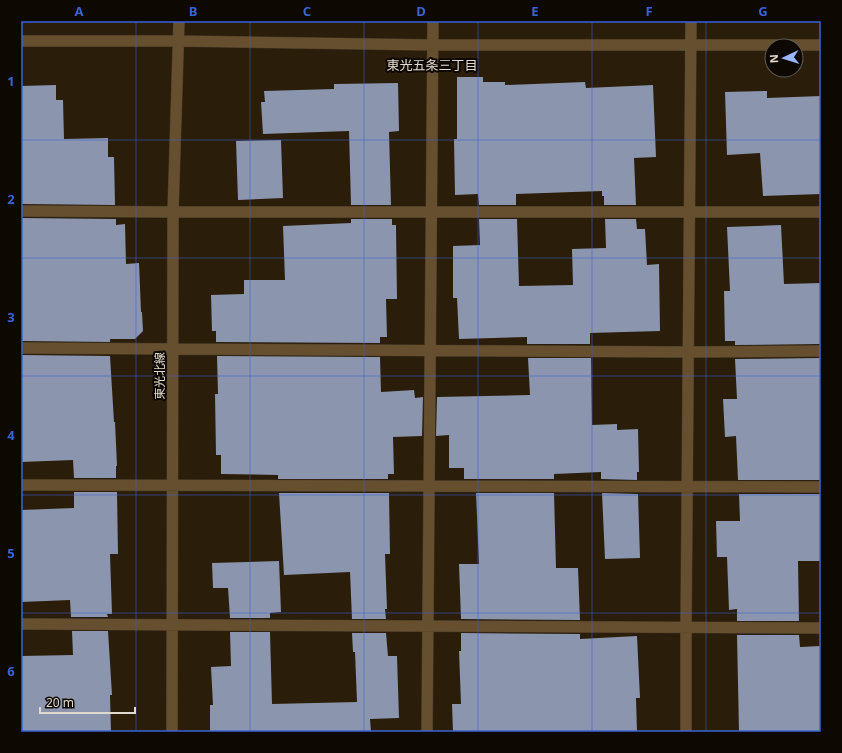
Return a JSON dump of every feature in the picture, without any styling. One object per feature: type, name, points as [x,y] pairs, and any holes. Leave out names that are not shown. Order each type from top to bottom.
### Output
[{"type":"street","name":"東光北線","points":[[172,732],[173,212],[179,21]]},
{"type":"street","points":[[427,732],[433,21]]},
{"type":"street","points":[[686,732],[691,21]]},
{"type":"street","points":[[21,41],[179,41],[433,45],[821,45]]},
{"type":"street","points":[[21,211],[821,212]]},
{"type":"street","points":[[21,348],[688,352],[821,351]]},
{"type":"street","points":[[21,484],[821,487]]},
{"type":"street","points":[[21,624],[821,628]]},
{"type":"building","points":[[457,77],[483,77],[483,82],[505,82],[505,85],[585,82],[586,88],[653,85],[656,157],[634,158],[636,205],[604,205],[604,196],[602,196],[602,191],[516,194],[516,205],[479,205],[478,194],[455,195],[454,139],[457,139]]},
{"type":"building","points":[[398,83],[399,131],[389,132],[391,205],[351,205],[349,131],[263,134],[261,102],[265,102],[264,91],[334,89],[334,84]]},
{"type":"building","points":[[56,85],[56,100],[63,100],[64,139],[108,138],[108,157],[114,157],[115,205],[21,204],[21,86]]},
{"type":"building","points":[[767,91],[767,98],[821,96],[821,194],[763,196],[760,153],[727,155],[725,92]]},
{"type":"building","points":[[281,140],[283,198],[238,200],[236,141]]},
{"type":"building","points":[[21,218],[116,219],[116,225],[125,224],[126,264],[139,263],[143,331],[135,339],[110,339],[110,342],[21,341]]},
{"type":"building","points":[[351,219],[392,219],[392,225],[396,225],[397,299],[386,299],[387,337],[380,337],[380,343],[216,342],[216,331],[212,331],[211,295],[244,294],[244,280],[285,280],[283,226],[351,223]]},
{"type":"building","points":[[479,219],[517,219],[519,286],[573,285],[572,249],[606,248],[605,219],[636,219],[637,229],[645,229],[647,265],[659,264],[660,331],[590,333],[590,344],[527,344],[527,337],[459,339],[457,298],[453,298],[453,246],[480,245]]},
{"type":"building","points":[[781,225],[784,284],[821,283],[821,344],[735,345],[735,341],[725,341],[724,291],[730,291],[727,227]]},
{"type":"building","points":[[21,355],[110,356],[115,422],[117,466],[116,478],[74,478],[73,460],[21,462]]},
{"type":"building","points":[[217,356],[380,357],[381,392],[414,390],[415,398],[423,397],[422,436],[393,437],[394,474],[388,474],[388,479],[278,479],[278,475],[221,474],[221,455],[216,455],[215,394],[218,394]]},
{"type":"building","points":[[528,358],[591,358],[592,425],[617,424],[617,430],[638,429],[639,472],[637,472],[637,480],[601,479],[601,472],[554,474],[554,479],[464,479],[464,468],[449,468],[449,435],[436,436],[437,397],[530,395]]},
{"type":"building","points":[[821,358],[821,480],[738,480],[736,436],[725,437],[723,399],[737,399],[735,359]]},
{"type":"building","points":[[74,492],[117,492],[118,554],[110,554],[112,614],[107,614],[108,617],[71,617],[70,600],[21,602],[21,510],[74,508]]},
{"type":"building","points":[[279,493],[389,493],[390,554],[385,554],[386,619],[352,619],[350,572],[284,575]]},
{"type":"building","points":[[476,493],[554,493],[556,568],[578,568],[580,620],[461,619],[459,564],[479,564]]},
{"type":"building","points":[[602,493],[638,494],[640,558],[605,559]]},
{"type":"building","points":[[739,494],[821,494],[821,561],[798,561],[799,621],[737,621],[737,609],[729,610],[727,557],[717,557],[716,521],[740,521]]},
{"type":"building","points":[[279,561],[281,612],[270,613],[270,618],[230,618],[228,588],[213,588],[212,563]]},
{"type":"building","points":[[72,631],[108,631],[112,695],[110,695],[111,732],[21,732],[21,656],[73,655]]},
{"type":"building","points":[[230,632],[270,632],[272,704],[357,702],[355,652],[353,652],[352,633],[386,633],[388,656],[397,656],[399,718],[370,719],[371,732],[210,732],[210,705],[213,705],[211,667],[231,666]]},
{"type":"building","points":[[461,633],[580,634],[580,639],[637,636],[640,698],[636,698],[637,732],[453,732],[452,704],[461,704],[459,651],[461,651]]},
{"type":"building","points":[[737,635],[799,635],[800,647],[821,646],[821,732],[739,732]]},
{"type":"district","name":"東光五条三丁目","points":[[432,65]]}]
